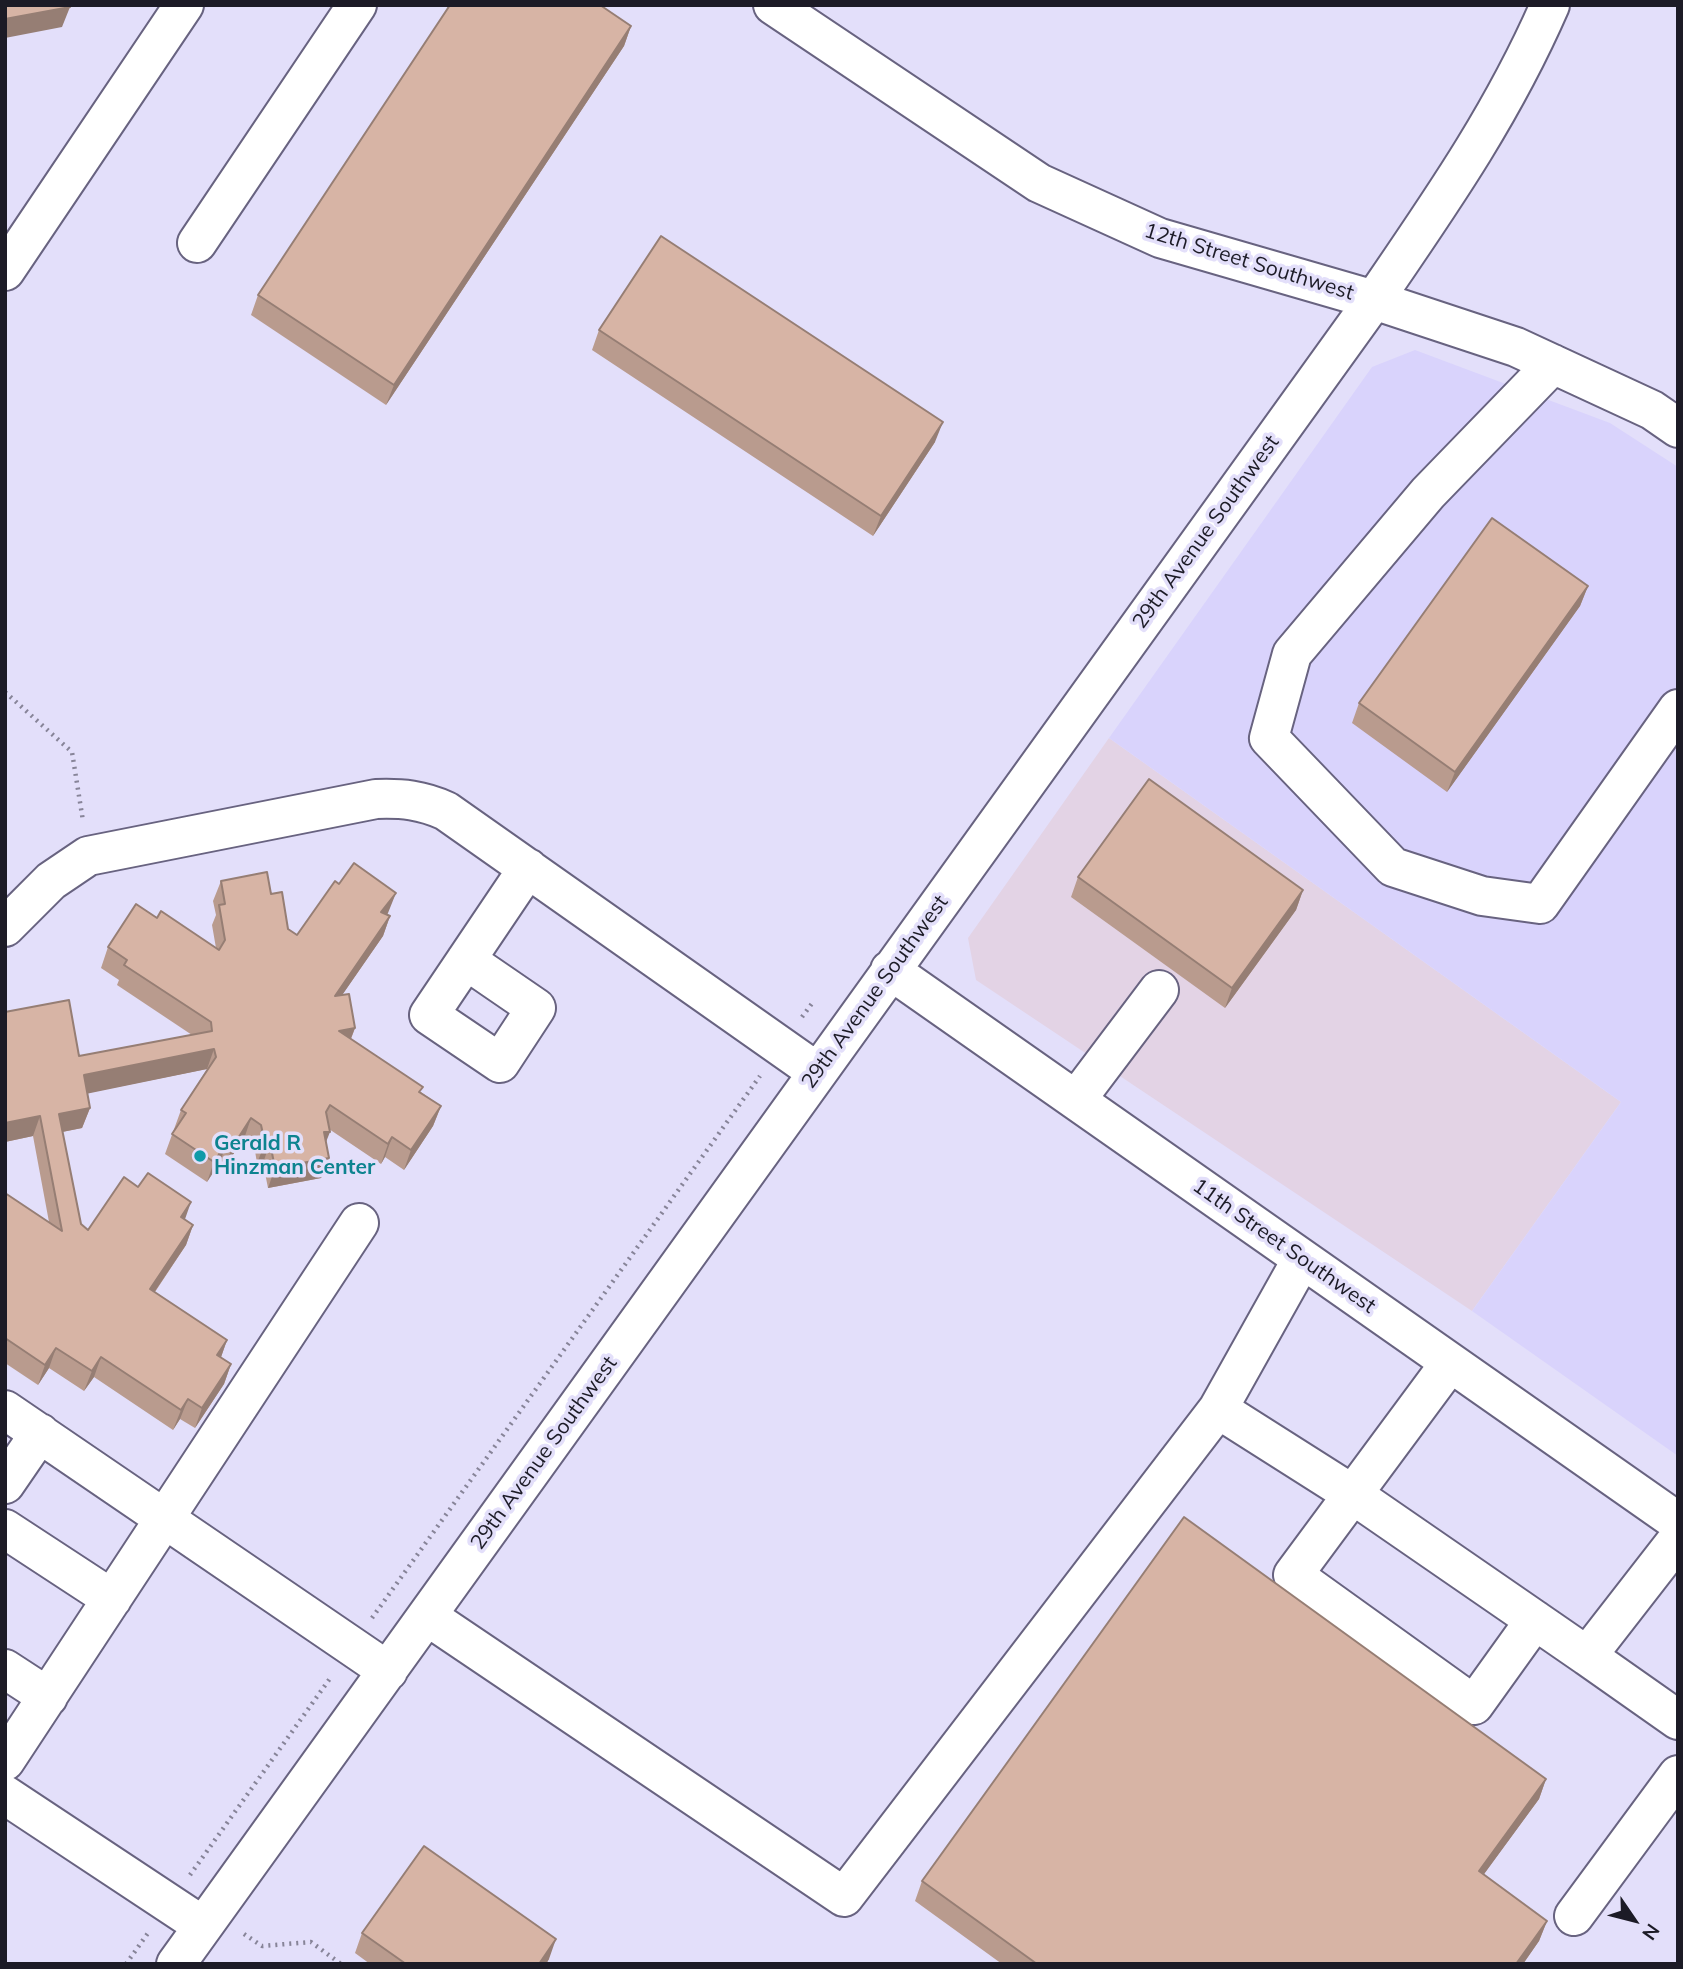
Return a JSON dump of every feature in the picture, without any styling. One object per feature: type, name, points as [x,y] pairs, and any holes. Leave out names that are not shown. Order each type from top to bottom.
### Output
[{"type":"street","points":[[5,271],[184,5]]},
{"type":"street","points":[[197,243],[358,5]]},
{"type":"street","name":"12th Street Southwest","points":[[773,5],[1039,184],[1160,238],[1374,300],[1516,347],[1652,411],[1678,428]]},
{"type":"street","name":"29th Avenue Southwest","points":[[176,1964],[1374,300],[1471,158],[1522,69],[1550,5]]},
{"type":"street","points":[[1553,364],[1429,493],[1292,654],[1269,738],[1393,867],[1482,896],[1541,904],[1678,709]]},
{"type":"street","points":[[5,927],[51,881],[88,856],[376,799],[402,798],[427,802],[446,811],[817,1072]]},
{"type":"street","points":[[466,960],[528,869]]},
{"type":"street","name":"11th Street Southwest","points":[[890,970],[1676,1523]]},
{"type":"street","points":[[1076,1100],[1158,990]]},
{"type":"street","points":[[5,1761],[359,1223]]},
{"type":"street","points":[[427,1616],[844,1897],[1218,1409],[1302,1259]]},
{"type":"street","points":[[1450,1363],[1293,1575],[1474,1705],[1535,1620]]},
{"type":"street","points":[[1218,1409],[1352,1493],[1678,1720]]},
{"type":"street","points":[[5,1410],[388,1671]]},
{"type":"street","points":[[5,1484],[40,1433]]},
{"type":"street","points":[[1587,1656],[1676,1523]]},
{"type":"street","points":[[5,1529],[113,1599]]},
{"type":"street","points":[[5,1669],[48,1697]]},
{"type":"street","points":[[1574,1916],[1678,1775]]},
{"type":"street","points":[[5,1795],[203,1926]]},
{"type":"path","points":[[5,692],[72,752],[88,856]]},
{"type":"path","points":[[126,1964],[813,1002]]},
{"type":"path","points":[[243,1933],[262,1946],[311,1942],[341,1964]]},
{"type":"shaded area","points":[[1415,350],[1610,423],[1678,467],[1678,1456],[1472,1311],[1621,1102],[1109,738],[1372,367]]},
{"type":"shaded area","points":[[1109,738],[1621,1102],[1472,1311],[976,980],[968,938]]},
{"type":"building","points":[[5,5],[69,5],[70,7],[5,19]]},
{"type":"building","points":[[450,5],[600,5],[631,26],[394,385],[258,295]]},
{"type":"building","points":[[661,236],[943,422],[881,516],[599,330]]},
{"type":"building","points":[[1492,518],[1588,586],[1455,772],[1359,703]]},
{"type":"building","points":[[1149,779],[1303,890],[1232,988],[1078,877]]},
{"type":"building","name":"Gerald R Hinzman Center","points":[[354,863],[396,893],[381,912],[390,916],[335,996],[349,994],[355,1028],[339,1031],[423,1087],[419,1092],[441,1106],[411,1150],[392,1137],[388,1144],[330,1105],[326,1112],[330,1132],[324,1132],[329,1158],[275,1168],[270,1143],[265,1143],[261,1125],[251,1118],[233,1146],[227,1142],[214,1162],[172,1134],[186,1113],[181,1110],[216,1057],[214,1049],[84,1075],[90,1108],[59,1114],[81,1224],[88,1230],[124,1177],[138,1187],[148,1173],[191,1202],[181,1217],[193,1225],[150,1289],[227,1340],[217,1355],[231,1364],[202,1408],[188,1399],[181,1410],[101,1357],[92,1371],[56,1348],[45,1365],[5,1338],[5,1193],[62,1231],[40,1116],[5,1123],[5,1012],[69,1000],[79,1056],[212,1031],[211,1022],[124,965],[127,960],[108,947],[136,904],[157,918],[161,911],[219,950],[225,940],[219,905],[225,904],[221,881],[267,872],[271,894],[282,892],[288,929],[297,935],[335,881],[339,884]]},
{"type":"building","points":[[1184,1517],[1546,1779],[1479,1871],[1547,1921],[1516,1964],[1037,1964],[922,1881]]},
{"type":"building","points":[[424,1846],[556,1939],[539,1964],[406,1964],[362,1933]]},
{"type":"place","name":"Gerald R Hinzman Center","points":[[200,1156]]}]
